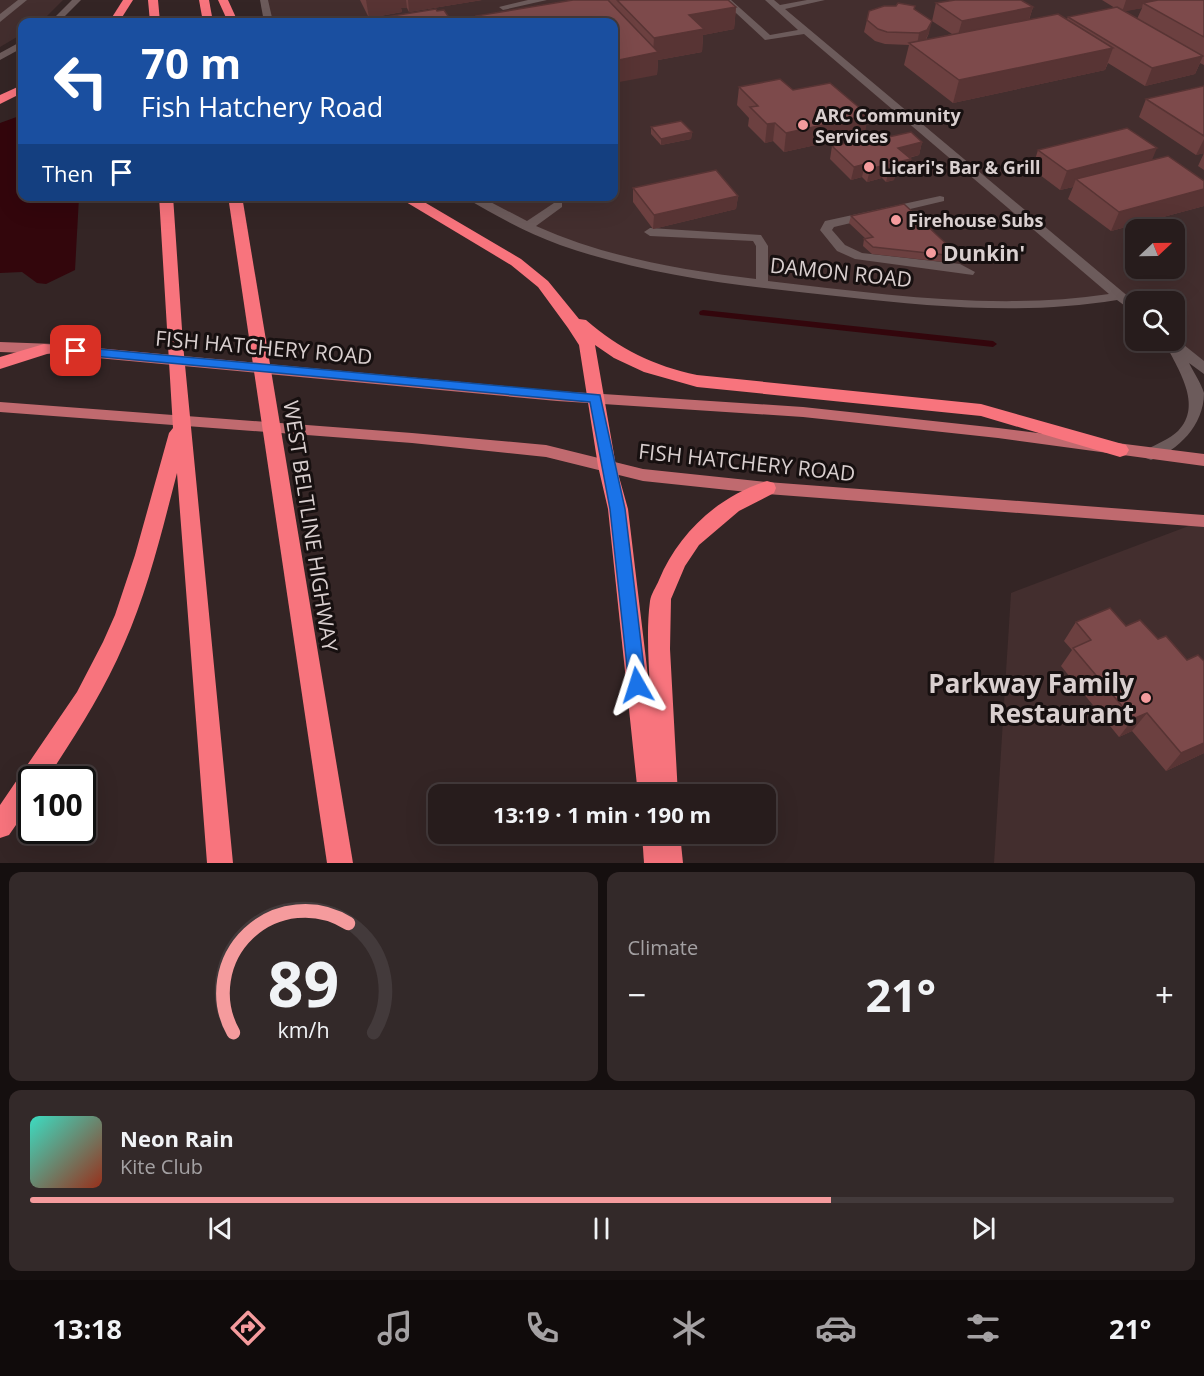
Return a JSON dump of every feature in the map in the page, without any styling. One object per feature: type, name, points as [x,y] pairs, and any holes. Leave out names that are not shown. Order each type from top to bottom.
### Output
[{"type":"highway","points":[[117,18],[128,0]]},
{"type":"highway","points":[[153,0],[155,18]]},
{"type":"highway","points":[[204,0],[207,18]]},
{"type":"highway","points":[[223,0],[231,18]]},
{"type":"highway","points":[[0,100],[18,91]]},
{"type":"highway","points":[[166,201],[182,422],[220,863]]},
{"type":"highway","name":"WEST BELTLINE HIGHWAY","points":[[236,201],[340,863]]},
{"type":"highway","points":[[412,201],[516,262],[543,285],[582,326],[615,351],[644,367],[674,377],[981,410],[1120,450]]},
{"type":"highway","points":[[561,305],[587,345],[608,466],[618,509],[649,784]]},
{"type":"highway","points":[[0,363],[49,349]]},
{"type":"highway","points":[[42,766],[101,671],[127,608],[144,558],[182,422]]},
{"type":"highway","points":[[665,784],[659,649],[662,599],[676,563],[692,538],[732,506],[767,488]]},
{"type":"highway","points":[[0,826],[18,801]]},
{"type":"highway","points":[[655,844],[657,863]]},
{"type":"highway","points":[[669,844],[670,863]]},
{"type":"main road","name":"FISH HATCHERY ROAD","points":[[0,347],[49,349],[596,398],[803,412],[998,433],[1204,460]]},
{"type":"main road","name":"FISH HATCHERY ROAD","points":[[0,406],[412,438],[546,451],[643,475],[767,488],[1204,521]]},
{"type":"street","points":[[0,19],[23,0]]},
{"type":"street","points":[[58,18],[77,0]]},
{"type":"street","points":[[264,0],[268,18]]},
{"type":"street","points":[[503,7],[543,0]]},
{"type":"street","points":[[726,0],[768,38],[806,31]]},
{"type":"street","points":[[773,4],[821,0]]},
{"type":"street","points":[[773,4],[1125,301]]},
{"type":"street","points":[[0,57],[18,46]]},
{"type":"street","points":[[940,199],[830,224],[826,230],[841,248],[859,256],[960,268],[969,272]]},
{"type":"street","name":"DAMON ROAD","points":[[480,201],[562,241],[667,271],[879,297],[974,304],[1075,303],[1119,296]]},
{"type":"street","points":[[528,226],[558,205]]},
{"type":"street","points":[[650,232],[757,238],[762,246],[762,283]]},
{"type":"street","points":[[1150,454],[1183,435],[1198,415],[1197,394],[1176,351]]},
{"type":"street","points":[[1184,351],[1204,369]]},
{"type":"shaded area","points":[[0,0],[63,0],[45,18],[18,18],[18,36],[0,47]]},
{"type":"shaded area","points":[[264,0],[1204,0],[1204,369],[1185,351],[1185,291],[1125,291],[1125,301],[1119,296],[1090,302],[974,304],[714,278],[588,250],[479,201],[618,201],[618,18],[268,18]]},
{"type":"shaded area","points":[[18,116],[18,201],[79,201],[75,270],[46,284],[37,283],[22,272],[0,273],[0,123]]},
{"type":"shaded area","points":[[1204,521],[1204,863],[994,863],[1011,593]]},
{"type":"building","points":[[573,0],[608,0],[658,52],[618,60],[618,18],[477,18],[476,16]]},
{"type":"building","points":[[617,0],[728,0],[736,7],[689,15],[704,29],[654,38]]},
{"type":"building","points":[[955,0],[1021,0],[1033,7],[962,21],[936,3]]},
{"type":"building","points":[[1158,0],[1204,0],[1204,37],[1143,3]]},
{"type":"building","points":[[898,3],[915,6],[914,9],[932,21],[927,30],[919,33],[887,32],[878,29],[867,20],[869,11],[884,6],[896,6]]},
{"type":"building","points":[[1117,7],[1203,56],[1152,68],[1068,17]]},
{"type":"building","points":[[436,9],[437,11],[444,10],[449,18],[387,18]]},
{"type":"building","points":[[1058,14],[1113,48],[959,80],[909,43]]},
{"type":"building","points":[[780,79],[793,90],[830,83],[868,115],[786,133],[775,123],[767,124],[750,107],[758,106],[739,87]]},
{"type":"building","points":[[1204,86],[1204,136],[1146,99]]},
{"type":"building","points":[[681,121],[692,132],[661,139],[651,127]]},
{"type":"building","points":[[1127,128],[1157,148],[1067,171],[1038,150]]},
{"type":"building","points":[[911,132],[922,142],[898,148],[911,159],[893,163],[897,167],[889,169],[885,165],[870,169],[865,164],[854,167],[832,146],[871,138],[884,138]]},
{"type":"building","points":[[1168,156],[1204,181],[1204,189],[1119,212],[1076,179]]},
{"type":"building","points":[[716,170],[738,196],[654,215],[633,188]]},
{"type":"building","points":[[904,204],[956,253],[946,255],[873,247],[864,239],[873,237],[851,216]]},
{"type":"building","name":"Parkway Family Restaurant","points":[[1110,608],[1126,626],[1140,620],[1158,639],[1166,636],[1187,660],[1198,655],[1204,661],[1204,743],[1181,753],[1147,713],[1133,719],[1073,648],[1091,640],[1076,622]]},
{"type":"waterway","points":[[703,313],[993,344]]},
{"type":"place","name":"ARC Community Services","points":[[803,125]]},
{"type":"place","name":"Licari's Bar & Grill","points":[[869,167]]},
{"type":"place","name":"Firehouse Subs","points":[[896,220]]},
{"type":"place","name":"Dunkin'","points":[[931,253]]},
{"type":"place","name":"Parkway Family Restaurant","points":[[1146,698]]},
{"type":"route","points":[[76,351],[596,398],[618,509],[637,685]]}]
